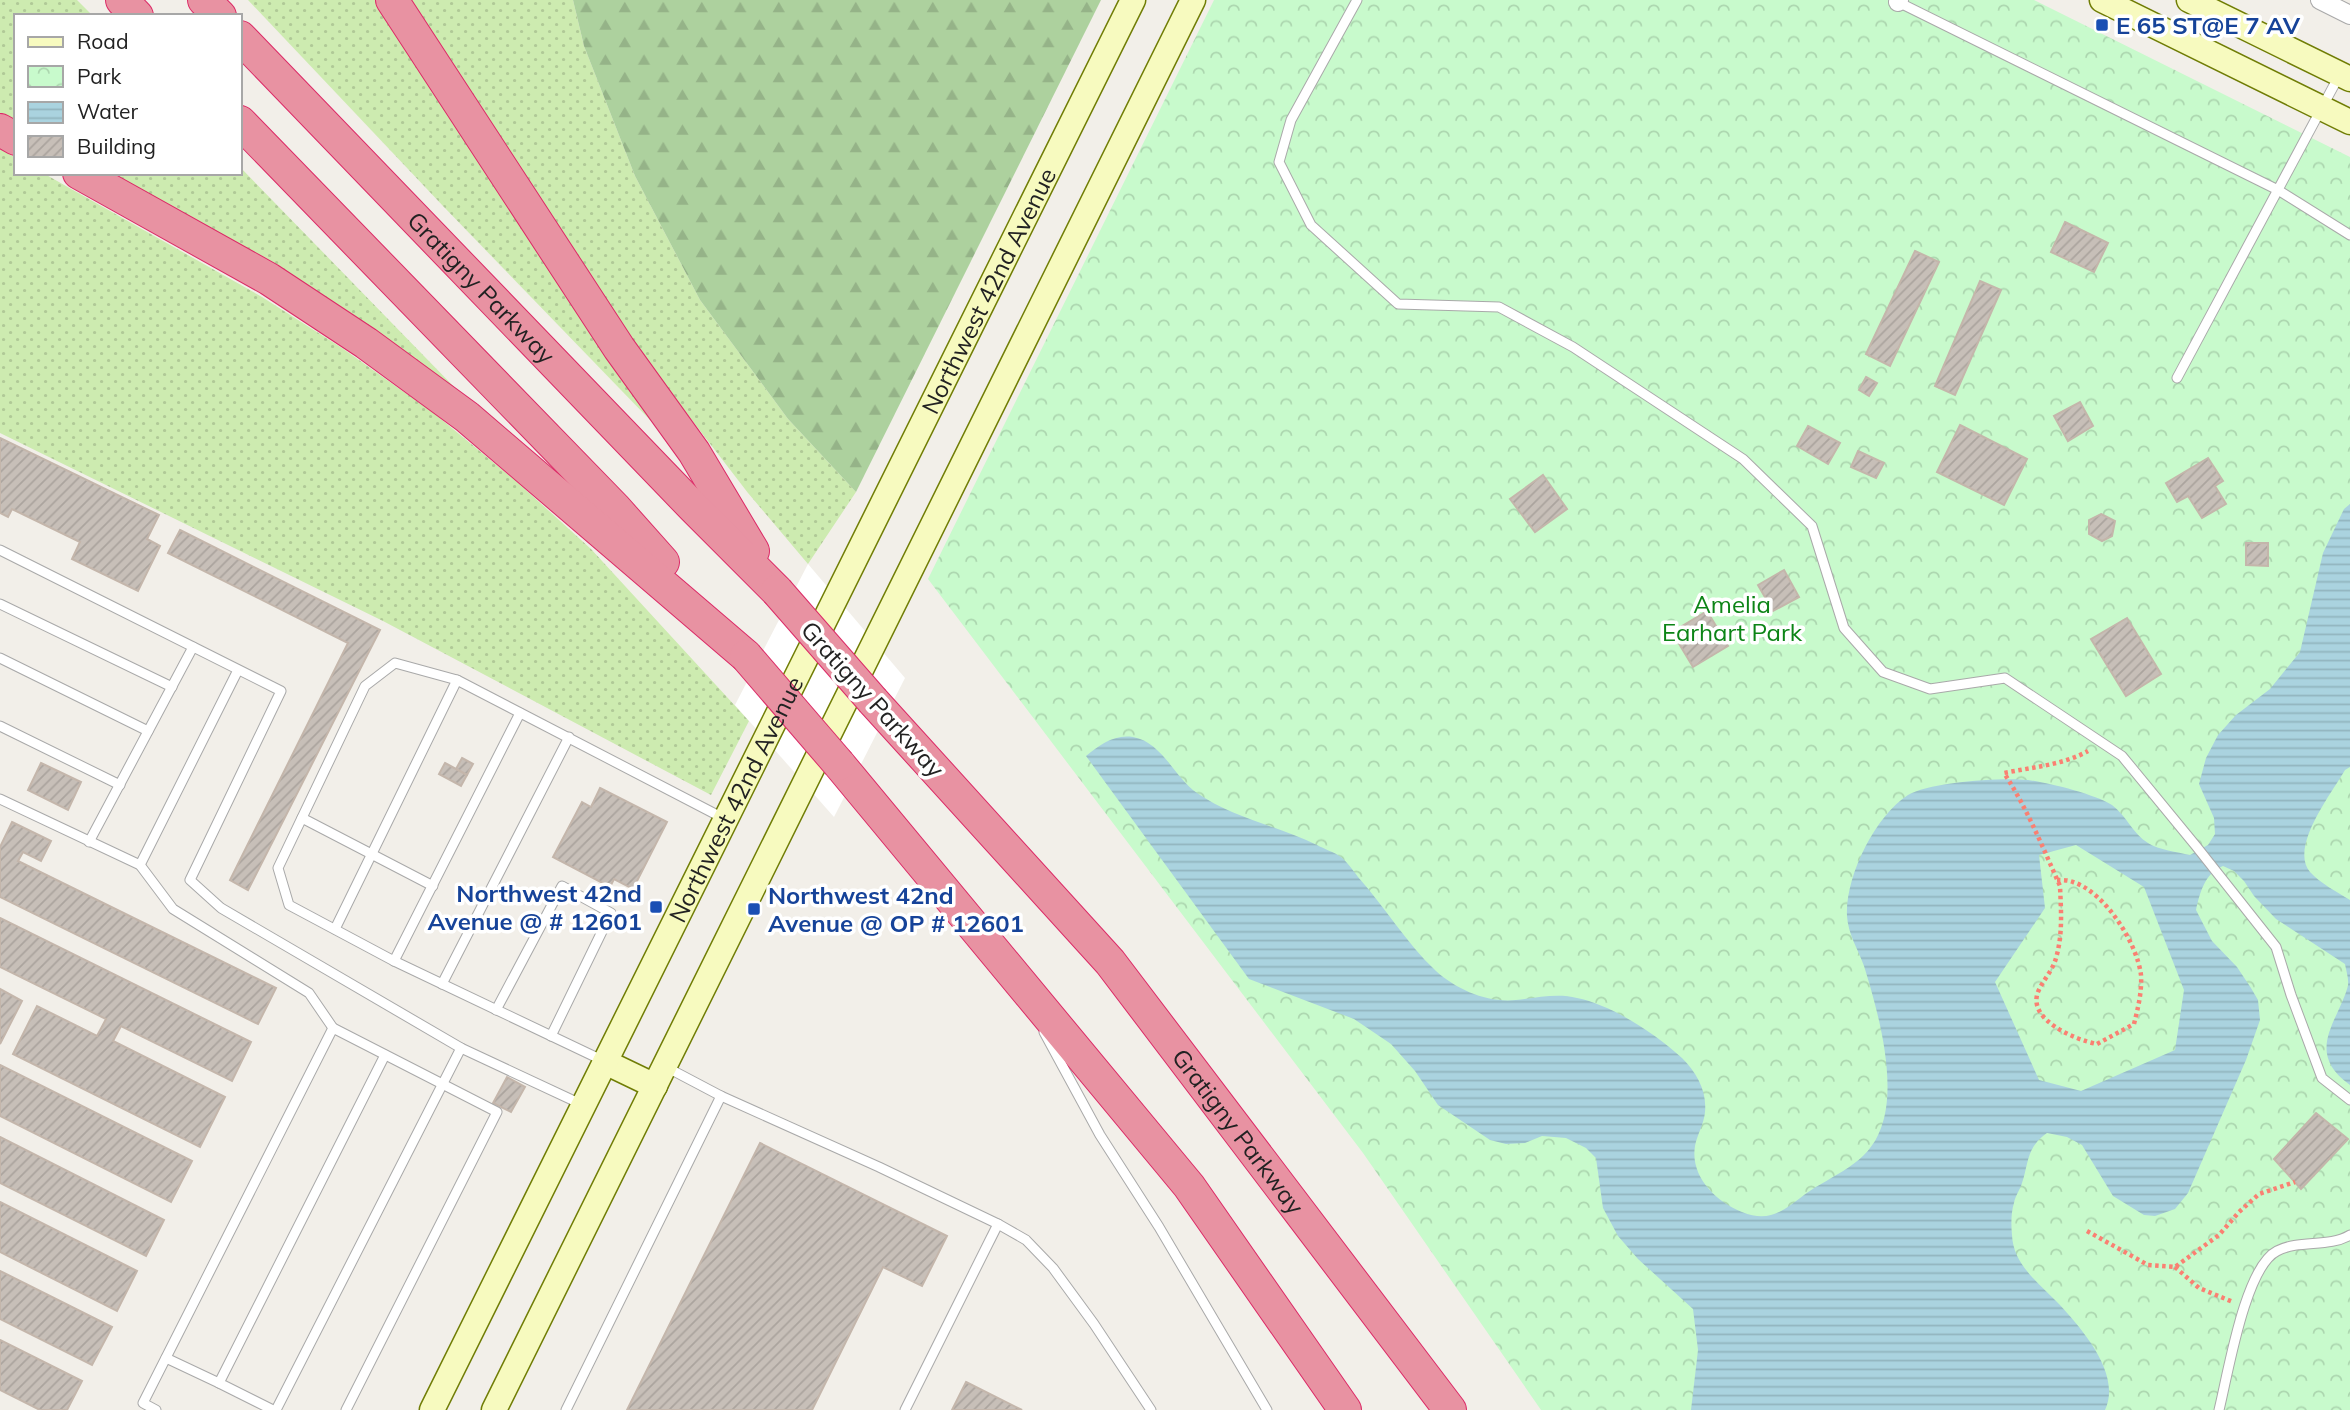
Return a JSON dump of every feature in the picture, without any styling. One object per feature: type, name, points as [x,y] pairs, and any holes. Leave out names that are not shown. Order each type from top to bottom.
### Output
[{"type":"highway","points":[[122,0],[135,14]]},
{"type":"highway","points":[[204,0],[218,14]]},
{"type":"highway","points":[[392,0],[619,348],[694,452],[777,591]]},
{"type":"highway","name":"Gratigny Parkway","points":[[242,39],[777,591],[1110,962],[1450,1410]]},
{"type":"highway","points":[[242,124],[615,508],[839,764],[1189,1186],[1345,1410]]},
{"type":"highway","points":[[83,175],[269,279],[366,343],[456,409],[746,656]]},
{"type":"main road","name":"Northwest 42nd Avenue","points":[[432,1410],[1133,0]]},
{"type":"main road","points":[[494,1410],[1193,0]]},
{"type":"main road","points":[[2102,0],[2350,122]]},
{"type":"main road","points":[[2189,0],[2345,77]]},
{"type":"main road","points":[[606,1062],[659,1076]]},
{"type":"street","points":[[2320,0],[2350,15]]},
{"type":"lane","points":[[1357,0],[1291,120],[1279,162],[1311,225],[1398,304],[1499,307],[1573,347],[1743,459],[1812,526],[1844,628],[1883,672],[1930,689],[2005,678],[2122,756],[2276,947],[2322,1078],[2350,1100]]},
{"type":"lane","points":[[1897,1],[2278,190],[2350,236]]},
{"type":"lane","points":[[2176,378],[2322,108],[2345,77]]},
{"type":"lane","points":[[0,550],[281,691],[190,880],[221,908],[461,1048],[584,1105]]},
{"type":"lane","points":[[0,604],[172,687]]},
{"type":"lane","points":[[89,842],[193,647]]},
{"type":"lane","points":[[0,658],[148,731]]},
{"type":"lane","points":[[606,1062],[394,961],[289,905],[278,868],[365,686],[395,663],[457,680],[726,820]]},
{"type":"lane","points":[[140,865],[238,670]]},
{"type":"lane","points":[[335,929],[457,680]]},
{"type":"lane","points":[[394,961],[520,713]]},
{"type":"lane","points":[[0,726],[120,785]]},
{"type":"lane","points":[[442,984],[569,737]]},
{"type":"lane","points":[[0,800],[140,865],[173,909],[309,993],[332,1028],[497,1112],[346,1410]]},
{"type":"lane","points":[[302,818],[433,886]]},
{"type":"lane","points":[[496,1010],[562,886],[611,913],[551,1036]]},
{"type":"lane","points":[[1004,960],[1100,1135],[1159,1227],[1267,1410]]},
{"type":"lane","points":[[156,1410],[141,1407],[332,1028]]},
{"type":"lane","points":[[166,1358],[274,1410],[461,1048]]},
{"type":"lane","points":[[219,1383],[385,1055]]},
{"type":"lane","points":[[659,1076],[722,1096],[998,1224],[1026,1240],[1053,1268],[1151,1410]]},
{"type":"lane","points":[[566,1410],[722,1096]]},
{"type":"lane","points":[[905,1410],[998,1224]]},
{"type":"lane","points":[[2219,1410],[2245,1305],[2257,1271],[2276,1251],[2303,1243],[2341,1241],[2350,1235]]},
{"type":"path","points":[[2057,880],[2073,881],[2085,887],[2111,913],[2130,937],[2141,974],[2140,1004],[2134,1024],[2097,1044],[2082,1041],[2064,1032],[2044,1018],[2039,1011],[2037,994],[2056,960],[2061,932],[2060,886],[2057,880],[2047,856],[2004,773],[2070,761],[2091,750],[2096,739]]},
{"type":"path","points":[[2087,1231],[2148,1265],[2175,1267],[2219,1235],[2259,1194],[2295,1182]]},
{"type":"path","points":[[2175,1267],[2199,1288],[2245,1305]]},
{"type":"green space","points":[[0,0],[77,0],[91,14],[14,14],[14,129],[0,121]]},
{"type":"green space","points":[[248,0],[379,0],[657,418],[650,420]]},
{"type":"green space","points":[[407,0],[573,0],[584,46],[635,176],[700,300],[788,419],[856,492],[808,564],[748,493],[601,297]]},
{"type":"green space","points":[[573,0],[1101,0],[856,492],[788,419],[700,300],[635,176],[584,46]]},
{"type":"green space","name":"Amelia Earhart Park","points":[[1214,0],[2034,0],[2350,157],[2350,1410],[1541,1410],[1363,1153],[928,579]]},
{"type":"green space","points":[[0,149],[14,157],[14,175],[47,175],[262,297],[342,348],[435,414],[517,482],[591,549],[749,721],[711,795],[383,621],[0,433]]},
{"type":"green space","points":[[242,169],[460,393],[98,175],[242,175]]},
{"type":"water","points":[[2350,504],[2350,767],[2345,770],[2315,820],[2308,835],[2305,861],[2310,872],[2350,900],[2350,1085],[2336,1073],[2329,1061],[2327,1049],[2332,1024],[2348,986],[2345,964],[2276,919],[2234,871],[2223,866],[2217,869],[2204,884],[2196,910],[2212,941],[2237,967],[2258,1000],[2260,1020],[2246,1060],[2188,1193],[2175,1209],[2155,1216],[2144,1215],[2113,1196],[2082,1145],[2067,1137],[2047,1133],[2035,1144],[2029,1156],[2013,1207],[2014,1246],[2022,1265],[2078,1326],[2104,1367],[2109,1396],[2105,1410],[1691,1410],[1698,1350],[1693,1309],[1638,1259],[1618,1236],[1603,1208],[1596,1158],[1586,1148],[1566,1138],[1542,1136],[1525,1143],[1506,1144],[1490,1140],[1438,1105],[1415,1071],[1391,1044],[1354,1019],[1249,979],[1086,756],[1113,739],[1133,737],[1143,740],[1160,753],[1189,786],[1211,802],[1338,855],[1350,866],[1425,960],[1444,978],[1473,994],[1505,1000],[1554,996],[1577,998],[1605,1007],[1647,1030],[1682,1058],[1703,1090],[1705,1112],[1694,1157],[1706,1186],[1723,1201],[1742,1212],[1768,1216],[1782,1210],[1859,1160],[1875,1141],[1881,1128],[1886,1110],[1887,1090],[1884,1047],[1864,966],[1851,935],[1847,916],[1851,884],[1857,866],[1884,817],[1908,795],[1918,790],[1948,784],[2017,779],[2059,786],[2104,801],[2112,805],[2143,839],[2157,847],[2190,855],[2208,845],[2215,834],[2214,818],[2199,784],[2206,758],[2218,735],[2236,715],[2270,689],[2300,652],[2323,553],[2344,509]],"holes":[[[2076,845],[2144,887],[2184,990],[2175,1050],[2081,1091],[2039,1080],[1995,982],[2045,908],[2039,855]]]},
{"type":"pier","points":[[808,564],[905,678],[834,817],[735,705]]},
{"type":"building","points":[[2065,222],[2108,243],[2094,272],[2051,252]]},
{"type":"building","points":[[1915,251],[1939,262],[1890,366],[1866,354]]},
{"type":"building","points":[[1980,281],[2001,290],[1955,395],[1935,386]]},
{"type":"building","points":[[1866,377],[1877,383],[1869,396],[1859,390]]},
{"type":"building","points":[[2080,402],[2093,426],[2068,441],[2054,416]]},
{"type":"building","points":[[1960,425],[2027,459],[2004,505],[1937,472]]},
{"type":"building","points":[[1808,426],[1840,443],[1828,464],[1797,446]]},
{"type":"building","points":[[0,438],[159,515],[147,539],[160,546],[138,591],[72,559],[80,542],[12,509],[8,517],[0,513]]},
{"type":"building","points":[[1858,451],[1884,463],[1876,478],[1851,467]]},
{"type":"building","points":[[2208,458],[2223,481],[2215,486],[2226,504],[2202,518],[2188,496],[2177,502],[2166,483]]},
{"type":"building","points":[[1543,475],[1567,509],[1535,532],[1510,499]]},
{"type":"building","points":[[2101,514],[2115,521],[2112,536],[2102,541],[2089,534],[2089,520]]},
{"type":"building","points":[[180,530],[380,630],[248,890],[230,880],[348,643],[168,553]]},
{"type":"building","points":[[2246,543],[2268,543],[2268,566],[2246,565]]},
{"type":"building","points":[[1784,570],[1799,597],[1773,611],[1758,585]]},
{"type":"building","points":[[1707,611],[1728,646],[1693,667],[1672,632]]},
{"type":"building","points":[[2127,618],[2161,674],[2126,696],[2091,639]]},
{"type":"building","points":[[462,758],[473,764],[467,775],[456,769]]},
{"type":"building","points":[[41,763],[81,782],[68,810],[28,790]]},
{"type":"building","points":[[445,763],[467,775],[461,786],[439,774]]},
{"type":"building","points":[[600,788],[667,822],[633,889],[614,879],[610,887],[553,857],[582,802],[591,807]]},
{"type":"building","points":[[12,822],[51,841],[41,861],[23,852],[18,861],[276,988],[258,1024],[0,897],[0,847]]},
{"type":"building","points":[[0,918],[251,1042],[232,1081],[121,1026],[113,1041],[225,1097],[200,1147],[13,1054],[37,1006],[97,1036],[106,1019],[0,967]]},
{"type":"building","points":[[0,989],[22,1001],[0,1044]]},
{"type":"building","points":[[0,1065],[192,1161],[171,1202],[0,1116]]},
{"type":"building","points":[[507,1077],[525,1087],[511,1112],[493,1103]]},
{"type":"building","points":[[2316,1113],[2348,1139],[2301,1189],[2274,1159]]},
{"type":"building","points":[[0,1137],[164,1220],[146,1256],[0,1183]]},
{"type":"building","points":[[760,1143],[947,1236],[922,1286],[883,1267],[812,1410],[627,1410]]},
{"type":"building","points":[[0,1202],[137,1271],[117,1311],[0,1252]]},
{"type":"building","points":[[0,1271],[112,1327],[92,1365],[0,1319]]},
{"type":"building","points":[[0,1340],[82,1381],[67,1410],[40,1410],[0,1390]]},
{"type":"building","points":[[966,1382],[1022,1410],[952,1410]]},
{"type":"place","name":"E 65 ST@E 7 AV","points":[[2102,25]]},
{"type":"place","name":"Northwest 42nd Avenue @ # 12601","points":[[656,907]]},
{"type":"place","name":"Northwest 42nd Avenue @ OP # 12601","points":[[754,909]]}]
